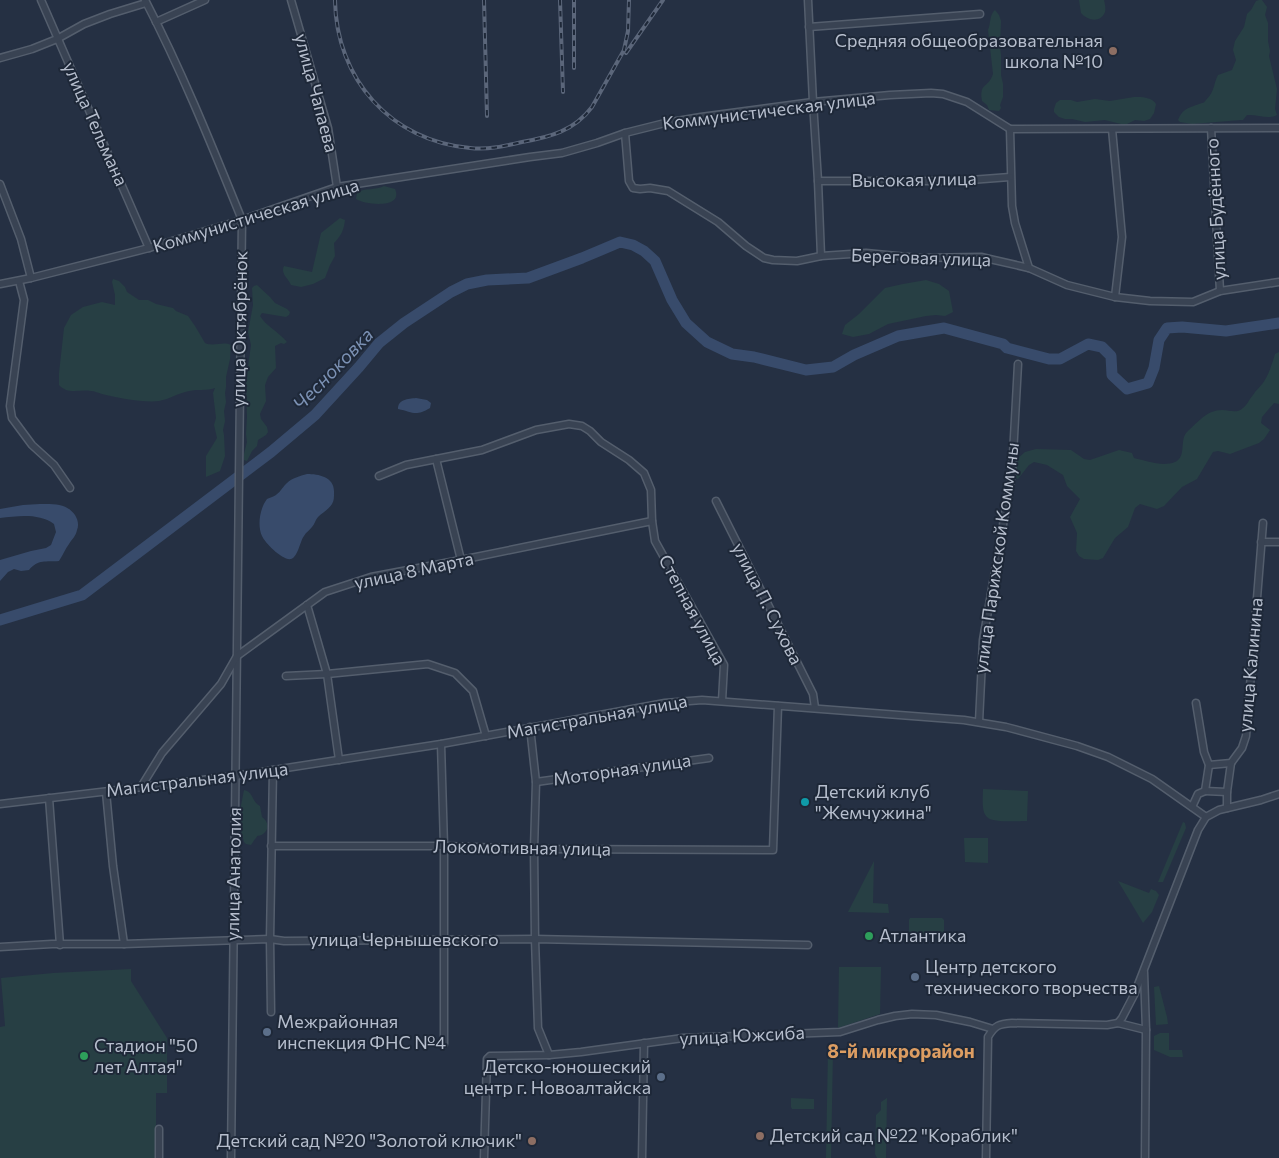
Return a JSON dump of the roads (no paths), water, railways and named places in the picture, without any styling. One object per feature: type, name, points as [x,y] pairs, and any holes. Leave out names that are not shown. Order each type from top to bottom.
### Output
[{"type":"street","name":"улица Тельмана","points":[[41,0],[149,248]]},
{"type":"street","points":[[156,22],[205,0]]},
{"type":"street","name":"улица Чапаева","points":[[291,0],[328,128],[337,187]]},
{"type":"street","points":[[808,0],[821,256]]},
{"type":"street","points":[[0,58],[57,39],[84,24],[145,2]]},
{"type":"street","name":"улица Октябрёнок","points":[[145,2],[203,124],[242,220],[238,499]]},
{"type":"street","points":[[808,28],[980,14]]},
{"type":"street","name":"Коммунистическая улица","points":[[0,284],[19,281],[149,248],[242,220],[337,187],[562,153],[625,133],[665,123],[701,117],[813,102],[931,93],[943,94],[967,102],[1010,129]]},
{"type":"street","name":"улица Будённого","points":[[1211,128],[1220,291]]},
{"type":"street","points":[[1029,268],[1015,223],[1012,206],[1010,129],[1279,128]]},
{"type":"street","points":[[1112,129],[1122,237],[1115,297]]},
{"type":"street","name":"Береговая улица","points":[[625,133],[629,181],[633,188],[668,191],[718,222],[746,246],[764,258],[797,261],[821,256],[866,254],[918,258],[981,257],[1029,268],[1067,285],[1115,297],[1150,301],[1193,302],[1220,291],[1279,282]]},
{"type":"street","name":"Высокая улица","points":[[818,181],[957,181],[1010,176]]},
{"type":"street","points":[[0,184],[21,239],[31,278]]},
{"type":"street","points":[[19,281],[24,300],[10,406],[12,418],[32,445],[54,465],[70,488]]},
{"type":"street","name":"улица Парижской Коммуны","points":[[979,722],[983,640],[1012,473],[1018,364]]},
{"type":"street","name":"Степная улица","points":[[379,476],[406,465],[482,450],[536,430],[569,424],[582,426],[590,431],[644,473],[651,490],[655,541],[724,665],[722,701]]},
{"type":"street","points":[[436,459],[461,560]]},
{"type":"street","name":"улица Анатолия","points":[[231,1158],[238,499]]},
{"type":"street","name":"улица П. Сухова","points":[[716,501],[813,694],[815,708]]},
{"type":"street","name":"улица 8 Марта","points":[[141,787],[162,753],[221,684],[237,656],[325,592],[371,577],[652,521]]},
{"type":"street","name":"улица Калинина","points":[[1231,763],[1242,748],[1246,736],[1263,523]]},
{"type":"street","points":[[1261,542],[1279,542]]},
{"type":"street","points":[[307,605],[327,674],[339,760]]},
{"type":"street","points":[[286,676],[428,664],[455,673],[472,691],[486,736]]},
{"type":"street","name":"Магистральная улица","points":[[0,804],[235,776],[441,744],[665,703],[702,700],[979,722],[1006,727],[1077,746],[1108,757],[1152,779],[1206,816]]},
{"type":"street","points":[[1196,703],[1204,752],[1210,765],[1205,791]]},
{"type":"street","name":"Локомотивная улица","points":[[271,846],[773,850],[778,706]]},
{"type":"street","points":[[530,728],[536,782],[534,849],[538,1028],[549,1055]]},
{"type":"street","points":[[441,744],[444,846],[444,1044]]},
{"type":"street","name":"Моторная улица","points":[[536,782],[709,758]]},
{"type":"street","points":[[1210,765],[1231,763],[1226,792],[1227,808]]},
{"type":"street","points":[[271,1012],[270,939],[273,770]]},
{"type":"street","points":[[1192,807],[1198,794],[1205,791],[1226,792]]},
{"type":"street","points":[[106,792],[113,866],[124,944]]},
{"type":"street","points":[[1118,1023],[1128,1009],[1198,830],[1206,816],[1219,810],[1279,794]]},
{"type":"street","points":[[49,798],[60,945]]},
{"type":"street","name":"улица Чернышевского","points":[[0,947],[270,939],[284,941],[535,939],[808,945]]},
{"type":"street","points":[[1144,971],[1146,985],[1145,1158]]},
{"type":"street","name":"улица Южсиба","points":[[484,1158],[487,1059],[488,1056],[492,1055],[549,1055],[689,1038],[840,1032],[878,1020],[912,1014],[942,1016],[993,1029],[1000,1024],[1012,1023],[1106,1025],[1118,1023],[1146,1030]]},
{"type":"street","points":[[986,1158],[988,1037],[993,1029]]},
{"type":"street","points":[[642,1158],[644,1043]]},
{"type":"street","points":[[159,1129],[159,1158]]},
{"type":"water","points":[[416,398],[427,400],[431,403],[430,408],[417,413],[398,409],[402,401]]},
{"type":"water","points":[[307,474],[321,476],[329,480],[334,488],[334,500],[305,535],[293,558],[288,559],[275,551],[262,536],[260,532],[261,512],[267,499],[277,494],[291,480]]},
{"type":"water","points":[[40,504],[60,505],[72,511],[78,522],[76,534],[59,561],[39,563],[32,566],[29,570],[21,571],[14,569],[8,572],[0,581],[0,560],[46,548],[51,545],[56,532],[54,524],[42,518],[28,516],[0,518],[0,509]]},
{"type":"waterway","name":"Чесноковка","points":[[0,620],[82,595],[271,452],[315,415],[379,343],[404,323],[451,292],[467,284],[487,280],[528,278],[620,242],[633,245],[644,251],[655,261],[672,300],[686,323],[707,342],[732,354],[754,357],[806,370],[833,367],[854,355],[898,336],[944,328],[1049,359],[1060,359],[1088,344],[1102,347],[1111,356],[1112,375],[1127,389],[1148,383],[1154,368],[1159,340],[1167,328],[1182,327],[1226,331],[1279,323]]},
{"type":"railway","points":[[335,0],[338,29],[345,55],[357,80],[373,101],[393,119],[416,133],[442,143],[470,148],[490,148],[542,138],[561,132],[585,115],[592,107],[624,50],[628,31],[629,0]]},
{"type":"railway","points":[[484,0],[487,116]]},
{"type":"railway","points":[[560,0],[563,92]]},
{"type":"railway","points":[[574,0],[574,68]]},
{"type":"railway","points":[[626,53],[663,0]]},
{"type":"place","name":"Средняя общеобразовательная школа №10","points":[[1113,51]]},
{"type":"place","name":"Детский клуб \"Жемчужина\"","points":[[805,802]]},
{"type":"place","name":"Атлантика","points":[[869,936]]},
{"type":"place","name":"Центр детского технического творчества","points":[[915,977]]},
{"type":"place","name":"Межрайонная инспекция ФНС №4","points":[[267,1032]]},
{"type":"place","name":"Стадион \"50 лет Алтая\"","points":[[84,1056]]},
{"type":"place","name":"Детско-юношеский центр г. Новоалтайска","points":[[661,1077]]},
{"type":"place","name":"Детский сад №22 \"Кораблик\"","points":[[760,1136]]},
{"type":"place","name":"Детский сад №20 \"Золотой ключик\"","points":[[532,1141]]},
{"type":"district","name":"8-й микрорайон","points":[[901,1051]]}]
